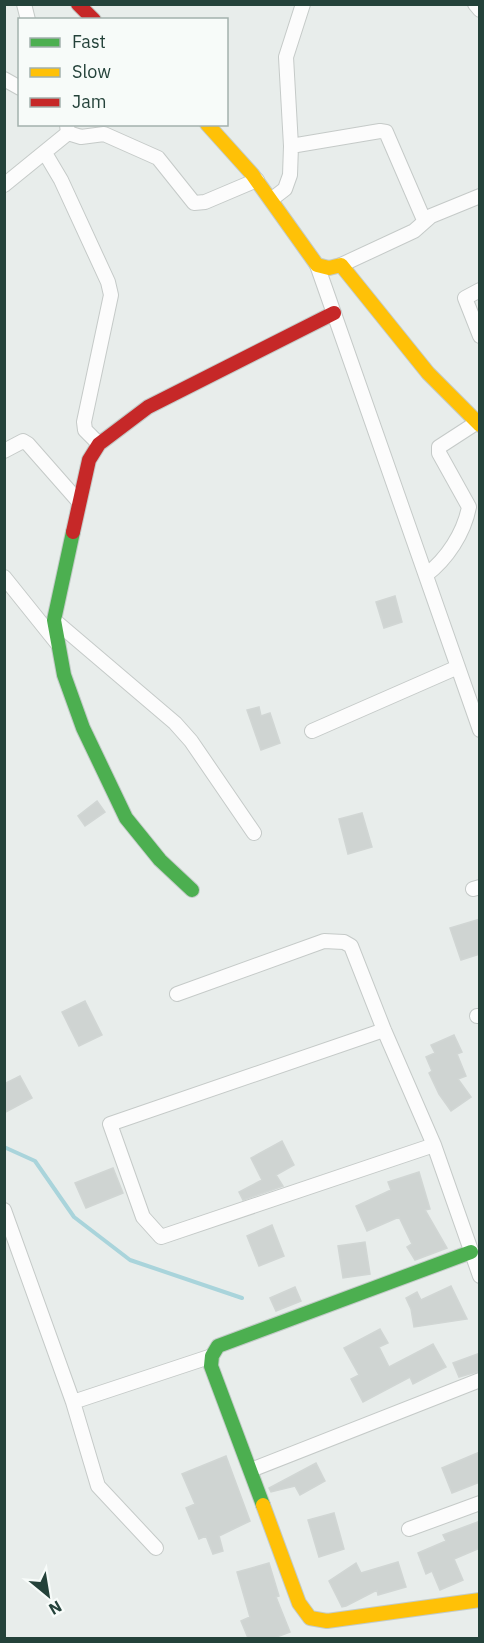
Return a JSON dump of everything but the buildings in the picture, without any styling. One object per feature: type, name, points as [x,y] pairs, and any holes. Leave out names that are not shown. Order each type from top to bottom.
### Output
[{"type":"street","points":[[78,4],[92,18]]},
{"type":"street","points":[[272,199],[285,189],[290,175],[291,147],[286,57],[303,4]]},
{"type":"street","points":[[475,4],[480,10]]},
{"type":"street","points":[[4,79],[18,87]]},
{"type":"street","points":[[209,126],[240,157],[272,199],[316,265],[480,730]]},
{"type":"street","points":[[4,185],[45,153],[68,129],[81,137],[104,134],[158,158],[194,203],[205,202],[257,180]]},
{"type":"street","points":[[291,147],[380,131],[386,132],[424,220]]},
{"type":"street","points":[[45,153],[61,180],[108,282],[111,295],[84,422],[85,430],[99,444]]},
{"type":"street","points":[[316,265],[329,268],[341,265],[414,231],[424,220],[480,196]]},
{"type":"street","points":[[341,265],[428,373],[478,424],[439,447],[439,453],[469,507],[467,517],[449,552],[426,575]]},
{"type":"street","points":[[480,290],[465,298],[480,336]]},
{"type":"street","points":[[192,890],[160,860],[126,818],[83,728],[64,675],[54,620],[89,460],[99,444],[148,407],[334,313]]},
{"type":"street","points":[[4,451],[23,441],[28,444],[80,502]]},
{"type":"street","points":[[4,577],[57,643]]},
{"type":"street","points":[[54,620],[175,723],[191,741],[254,833]]},
{"type":"street","points":[[312,731],[458,667]]},
{"type":"street","points":[[177,994],[324,941],[335,940],[351,946],[384,1030],[434,1144],[480,1276]]},
{"type":"street","points":[[384,1030],[110,1124],[143,1217],[161,1237],[434,1144]]},
{"type":"street","points":[[4,1210],[73,1402],[98,1486],[156,1548]]},
{"type":"street","points":[[471,1252],[218,1346],[212,1356],[212,1366],[298,1603],[310,1618],[327,1621],[480,1600]]},
{"type":"street","points":[[73,1402],[212,1356]]},
{"type":"street","points":[[251,1470],[480,1380]]},
{"type":"street","points":[[409,1529],[480,1503]]},
{"type":"waterway","points":[[4,1147],[35,1161],[74,1217],[130,1260],[242,1298]]},
{"type":"traffic: fast","points":[[73,532],[54,620],[64,675],[83,728],[126,818],[160,860],[192,890]]},
{"type":"traffic: fast","points":[[263,1505],[211,1366],[212,1356],[218,1346],[471,1252]]},
{"type":"traffic: slow","points":[[209,126],[252,174],[317,265],[329,268],[341,265],[428,373],[480,425]]},
{"type":"traffic: slow","points":[[263,1505],[299,1603],[310,1618],[327,1621],[480,1600]]},
{"type":"traffic: jam","points":[[78,4],[92,18]]},
{"type":"traffic: jam","points":[[73,532],[89,460],[99,444],[148,407],[334,313]]}]
